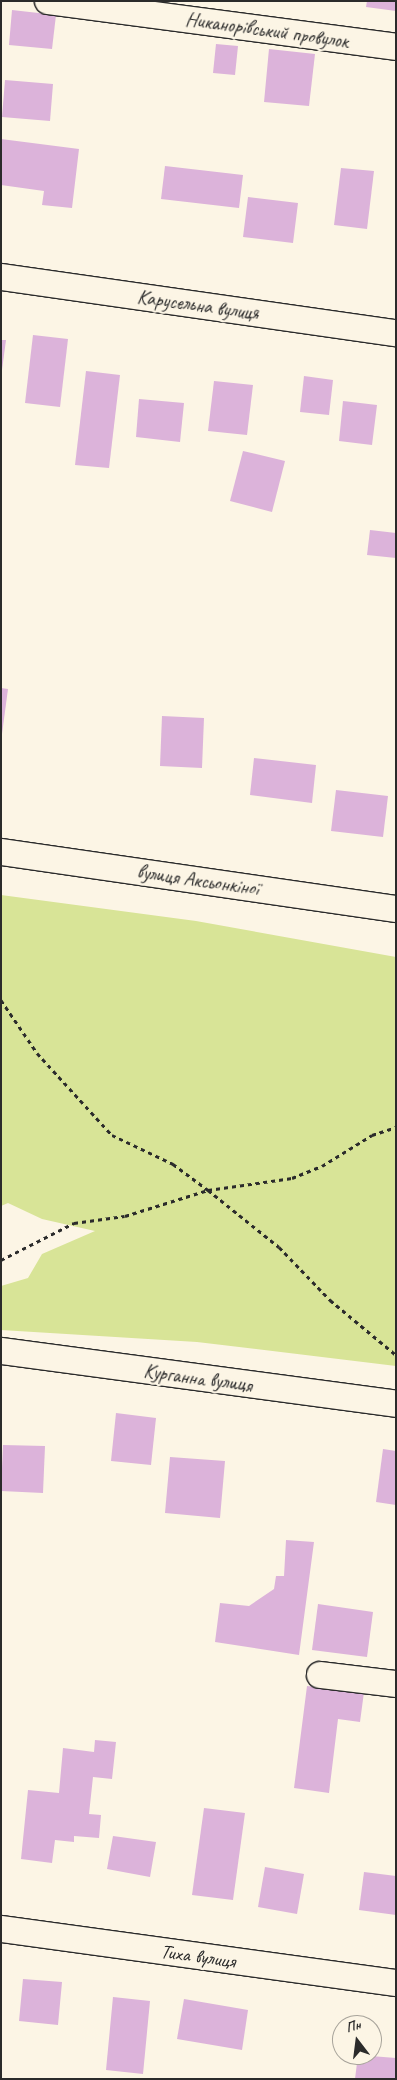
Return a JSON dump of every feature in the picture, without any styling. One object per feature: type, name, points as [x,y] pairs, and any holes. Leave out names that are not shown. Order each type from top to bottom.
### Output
[{"type":"street","name":"Никанорівський провулок","points":[[48,1],[396,47]]},
{"type":"street","name":"Карусельна вулиця","points":[[1,277],[396,333]]},
{"type":"street","name":"вулиця Аксьонкіної","points":[[1,852],[396,908]]},
{"type":"street","name":"Курганна вулиця","points":[[1,1352],[396,1404]]},
{"type":"street","points":[[320,1674],[396,1684]]},
{"type":"street","name":"Тиха вулиця","points":[[1,1929],[396,1983]]},
{"type":"path","points":[[1,1000],[37,1053],[112,1135],[173,1164],[208,1190],[279,1247],[330,1300],[396,1355]]},
{"type":"path","points":[[1,1260],[74,1223],[125,1216],[208,1190],[292,1178],[322,1166],[372,1135],[396,1127]]},
{"type":"green space","points":[[1,895],[196,921],[396,957],[396,1366],[197,1342],[1,1330],[1,1286],[28,1278],[42,1254],[95,1231],[42,1219],[8,1203],[1,1206]]},
{"type":"building","points":[[367,1],[396,1],[396,11],[366,7]]},
{"type":"building","points":[[12,10],[56,15],[52,49],[9,45]]},
{"type":"building","points":[[216,44],[238,46],[235,75],[213,73]]},
{"type":"building","points":[[269,49],[315,54],[309,106],[264,102]]},
{"type":"building","points":[[5,80],[53,84],[50,121],[2,117]]},
{"type":"building","points":[[1,139],[79,149],[72,208],[42,205],[44,191],[1,185]]},
{"type":"building","points":[[165,166],[243,175],[239,208],[161,199]]},
{"type":"building","points":[[341,168],[374,171],[367,229],[334,225]]},
{"type":"building","points":[[248,197],[298,203],[293,243],[243,237]]},
{"type":"building","points":[[33,335],[68,339],[60,407],[25,403]]},
{"type":"building","points":[[1,340],[6,340],[2,370],[1,370]]},
{"type":"building","points":[[86,371],[120,375],[109,468],[75,465]]},
{"type":"building","points":[[304,376],[333,380],[329,415],[300,412]]},
{"type":"building","points":[[214,381],[253,385],[247,435],[208,431]]},
{"type":"building","points":[[139,399],[184,403],[180,442],[136,437]]},
{"type":"building","points":[[343,401],[377,405],[372,445],[339,441]]},
{"type":"building","points":[[243,451],[285,461],[272,512],[230,501]]},
{"type":"building","points":[[370,530],[396,533],[396,558],[367,555]]},
{"type":"building","points":[[1,688],[8,689],[2,734],[1,734]]},
{"type":"building","points":[[162,716],[204,718],[202,768],[160,766]]},
{"type":"building","points":[[254,758],[316,765],[312,803],[250,795]]},
{"type":"building","points":[[336,790],[388,796],[383,837],[331,831]]},
{"type":"building","points":[[116,1413],[156,1418],[151,1465],[111,1461]]},
{"type":"building","points":[[3,1445],[45,1446],[43,1493],[1,1491]]},
{"type":"building","points":[[383,1449],[396,1451],[396,1505],[376,1502]]},
{"type":"building","points":[[170,1457],[225,1461],[220,1518],[165,1513]]},
{"type":"building","points":[[286,1540],[314,1542],[299,1655],[215,1642],[220,1603],[249,1606],[274,1589],[276,1576],[284,1576]]},
{"type":"building","points":[[318,1604],[373,1612],[367,1657],[312,1650]]},
{"type":"building","points":[[307,1686],[364,1692],[360,1722],[338,1719],[329,1793],[294,1788]]},
{"type":"building","points":[[95,1740],[116,1742],[112,1779],[93,1777],[89,1814],[101,1815],[99,1838],[74,1836],[74,1842],[55,1840],[52,1863],[21,1859],[28,1790],[59,1793],[63,1748],[94,1752]]},
{"type":"building","points":[[204,1808],[245,1813],[233,1900],[192,1895]]},
{"type":"building","points":[[113,1836],[156,1842],[150,1877],[107,1869]]},
{"type":"building","points":[[265,1867],[304,1874],[297,1914],[258,1907]]},
{"type":"building","points":[[364,1872],[396,1876],[396,1915],[359,1910]]},
{"type":"building","points":[[23,1979],[62,1982],[58,2025],[19,2021]]},
{"type":"building","points":[[113,1997],[150,2001],[143,2074],[106,2070]]},
{"type":"building","points":[[184,1999],[248,2010],[242,2050],[177,2039]]},
{"type":"building","points":[[382,2057],[396,2058],[396,2079],[355,2079],[357,2065],[382,2065]]}]
